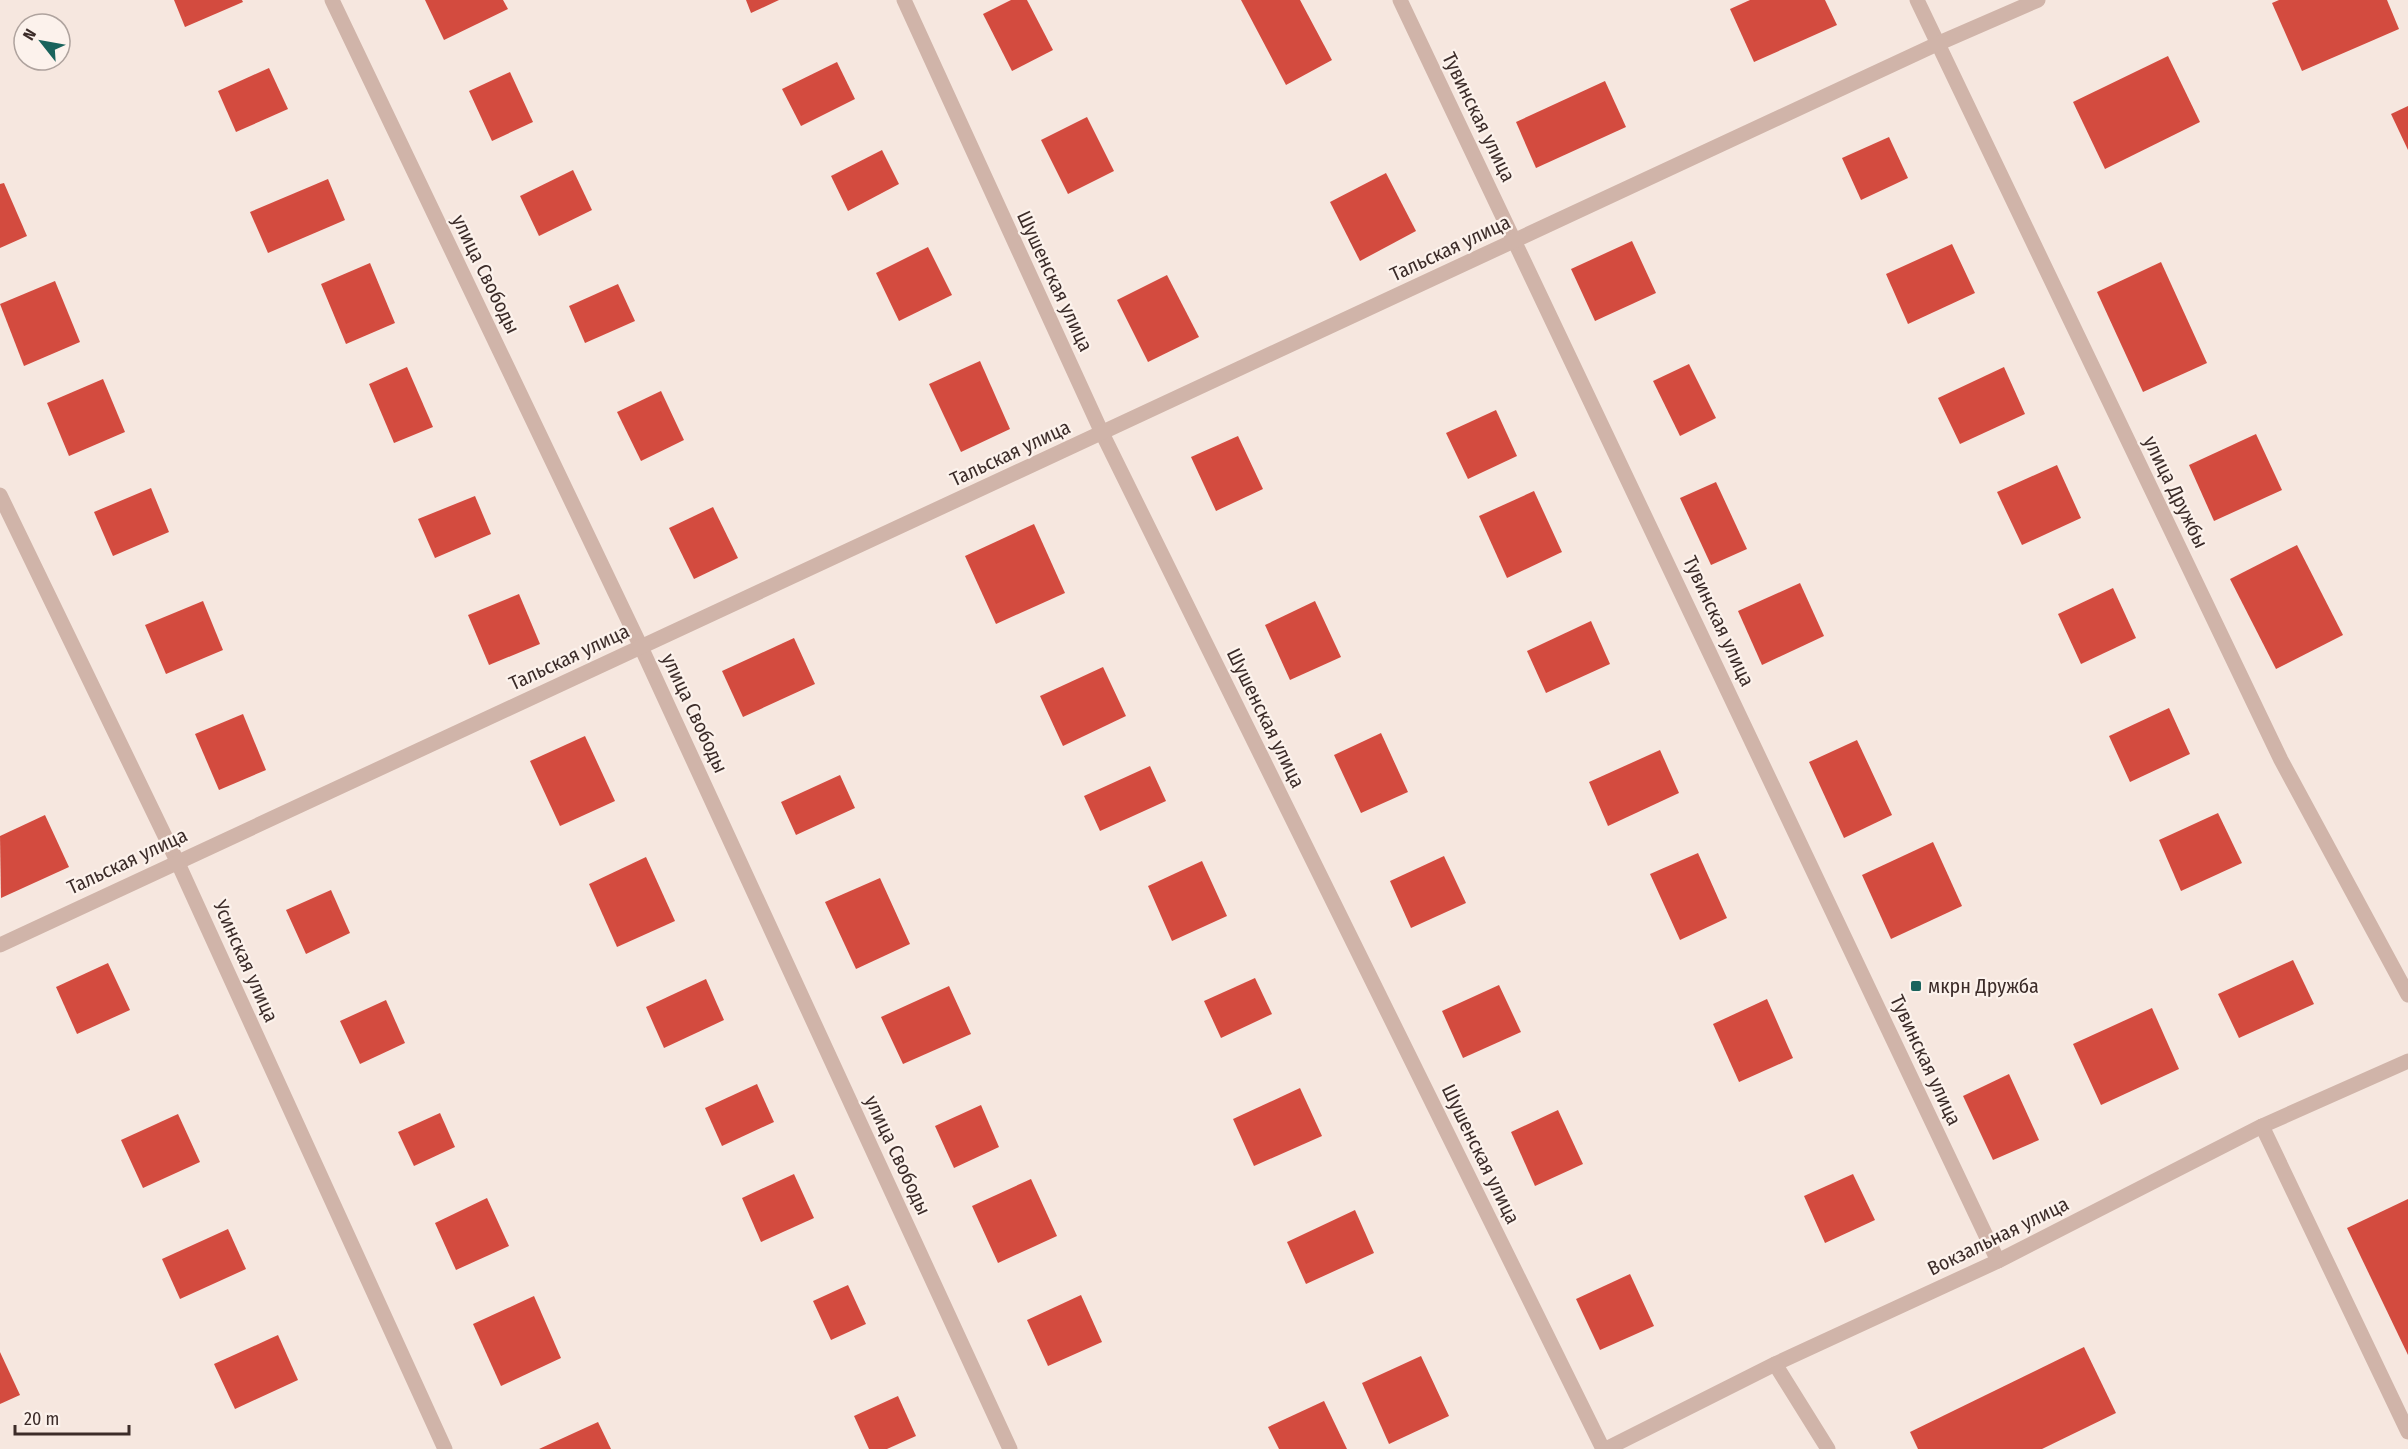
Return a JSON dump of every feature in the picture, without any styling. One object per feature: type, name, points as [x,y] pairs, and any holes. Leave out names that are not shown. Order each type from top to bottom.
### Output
[{"type":"street","name":"улица Свободы","points":[[332,0],[641,647],[1010,1449]]},
{"type":"street","name":"Шушенская улица","points":[[904,0],[1102,433],[1604,1449]]},
{"type":"street","name":"Тувинская улица","points":[[1400,0],[1998,1261]]},
{"type":"street","name":"улица Дружбы","points":[[1917,0],[2281,760],[2408,995]]},
{"type":"street","name":"Тальская улица","points":[[0,945],[1937,44],[2037,0]]},
{"type":"street","name":"Усинская улица","points":[[0,495],[177,861],[445,1449]]},
{"type":"street","name":"Вокзальная улица","points":[[1604,1449],[1774,1364],[1998,1261],[2262,1126],[2408,1061]]},
{"type":"street","points":[[2262,1126],[2408,1432]]},
{"type":"street","points":[[1774,1364],[1828,1449]]},
{"type":"building","points":[[174,0],[242,0],[243,2],[185,27]]},
{"type":"building","points":[[425,0],[503,0],[508,9],[444,40]]},
{"type":"building","points":[[746,0],[779,0],[751,13]]},
{"type":"building","points":[[1011,0],[1027,0],[1053,50],[1012,71],[983,14]]},
{"type":"building","points":[[1241,0],[1300,0],[1332,60],[1286,85]]},
{"type":"building","points":[[1750,0],[1825,0],[1837,25],[1754,62],[1730,9]]},
{"type":"building","points":[[2279,0],[2387,0],[2399,29],[2302,71],[2272,3]]},
{"type":"building","points":[[2168,56],[2200,122],[2105,169],[2073,102]]},
{"type":"building","points":[[837,62],[855,99],[801,126],[782,89]]},
{"type":"building","points":[[269,68],[288,109],[236,132],[218,91]]},
{"type":"building","points":[[510,72],[533,122],[492,141],[469,91]]},
{"type":"building","points":[[1605,81],[1626,127],[1536,168],[1516,122]]},
{"type":"building","points":[[2408,106],[2408,150],[2391,114]]},
{"type":"building","points":[[1087,117],[1114,171],[1068,194],[1041,140]]},
{"type":"building","points":[[1889,137],[1908,178],[1861,200],[1842,158]]},
{"type":"building","points":[[882,150],[899,184],[848,211],[831,176]]},
{"type":"building","points":[[573,170],[592,210],[539,236],[520,196]]},
{"type":"building","points":[[1386,173],[1416,231],[1360,261],[1330,202]]},
{"type":"building","points":[[328,179],[345,220],[268,253],[250,212]]},
{"type":"building","points":[[4,183],[27,236],[0,248],[0,184]]},
{"type":"building","points":[[1632,241],[1656,293],[1595,321],[1571,269]]},
{"type":"building","points":[[1952,244],[1975,293],[1908,324],[1886,274]]},
{"type":"building","points":[[928,247],[952,295],[899,321],[876,273]]},
{"type":"building","points":[[2161,262],[2207,363],[2143,392],[2097,292]]},
{"type":"building","points":[[370,263],[395,323],[346,344],[321,284]]},
{"type":"building","points":[[1167,275],[1199,337],[1148,362],[1117,300]]},
{"type":"building","points":[[55,281],[80,342],[24,366],[0,304]]},
{"type":"building","points":[[618,284],[635,321],[585,343],[569,306]]},
{"type":"building","points":[[980,361],[1010,429],[961,452],[929,384]]},
{"type":"building","points":[[1689,364],[1716,418],[1680,436],[1653,381]]},
{"type":"building","points":[[407,367],[433,427],[394,443],[369,384]]},
{"type":"building","points":[[2004,367],[2025,414],[1960,444],[1938,398]]},
{"type":"building","points":[[103,379],[125,432],[69,456],[47,403]]},
{"type":"building","points":[[661,391],[684,440],[641,461],[617,412]]},
{"type":"building","points":[[1496,410],[1517,456],[1468,479],[1446,433]]},
{"type":"building","points":[[2256,434],[2282,490],[2214,521],[2189,465]]},
{"type":"building","points":[[1238,436],[1263,489],[1216,511],[1191,457]]},
{"type":"building","points":[[2057,465],[2081,518],[2022,545],[1997,492]]},
{"type":"building","points":[[1716,482],[1747,549],[1711,565],[1680,498]]},
{"type":"building","points":[[151,488],[169,532],[113,556],[94,512]]},
{"type":"building","points":[[1534,491],[1562,552],[1507,578],[1479,516]]},
{"type":"building","points":[[475,496],[491,534],[435,558],[418,519]]},
{"type":"building","points":[[713,507],[738,558],[694,579],[669,528]]},
{"type":"building","points":[[1034,524],[1065,593],[996,624],[965,556]]},
{"type":"building","points":[[2297,545],[2343,635],[2276,669],[2230,579]]},
{"type":"building","points":[[1800,583],[1824,636],[1762,665],[1738,611]]},
{"type":"building","points":[[2113,588],[2136,638],[2081,664],[2058,614]]},
{"type":"building","points":[[519,594],[540,644],[489,665],[468,615]]},
{"type":"building","points":[[203,601],[223,650],[166,674],[145,625]]},
{"type":"building","points":[[1315,601],[1341,657],[1290,680],[1265,625]]},
{"type":"building","points":[[1591,621],[1610,664],[1546,693],[1527,651]]},
{"type":"building","points":[[794,638],[815,684],[743,717],[722,671]]},
{"type":"building","points":[[1103,667],[1126,716],[1063,746],[1040,696]]},
{"type":"building","points":[[2169,708],[2190,754],[2130,782],[2109,736]]},
{"type":"building","points":[[243,714],[266,770],[219,790],[195,734]]},
{"type":"building","points":[[1381,733],[1408,792],[1361,813],[1334,755]]},
{"type":"building","points":[[585,736],[615,801],[560,826],[530,761]]},
{"type":"building","points":[[1857,740],[1892,815],[1844,838],[1809,762]]},
{"type":"building","points":[[1660,750],[1679,793],[1608,826],[1589,782]]},
{"type":"building","points":[[1150,766],[1166,801],[1100,831],[1084,796]]},
{"type":"building","points":[[840,775],[855,808],[796,835],[781,802]]},
{"type":"building","points":[[2218,813],[2242,863],[2181,891],[2159,840]]},
{"type":"building","points":[[45,815],[69,867],[1,898],[0,836]]},
{"type":"building","points":[[1933,842],[1962,906],[1891,939],[1862,875]]},
{"type":"building","points":[[1698,853],[1727,918],[1680,940],[1650,874]]},
{"type":"building","points":[[1444,856],[1466,903],[1411,928],[1390,881]]},
{"type":"building","points":[[646,857],[675,921],[617,947],[589,884]]},
{"type":"building","points":[[1202,861],[1227,916],[1172,941],[1148,886]]},
{"type":"building","points":[[880,878],[910,944],[856,969],[825,902]]},
{"type":"building","points":[[331,890],[350,933],[306,954],[286,910]]},
{"type":"building","points":[[2293,960],[2314,1004],[2239,1038],[2218,994]]},
{"type":"building","points":[[108,963],[130,1010],[77,1034],[56,987]]},
{"type":"building","points":[[1255,978],[1272,1014],[1221,1038],[1204,1001]]},
{"type":"building","points":[[706,979],[724,1020],[664,1048],[646,1007]]},
{"type":"building","points":[[1499,985],[1521,1032],[1463,1058],[1442,1011]]},
{"type":"building","points":[[949,986],[971,1034],[903,1064],[881,1017]]},
{"type":"building","points":[[1767,999],[1793,1058],[1739,1082],[1713,1024]]},
{"type":"building","points":[[386,1000],[405,1043],[360,1064],[340,1021]]},
{"type":"building","points":[[2152,1008],[2179,1069],[2101,1105],[2073,1044]]},
{"type":"building","points":[[2009,1074],[2039,1140],[1993,1160],[1963,1096]]},
{"type":"building","points":[[757,1084],[774,1122],[722,1146],[705,1108]]},
{"type":"building","points":[[1300,1088],[1322,1136],[1254,1166],[1233,1119]]},
{"type":"building","points":[[981,1105],[999,1147],[954,1168],[935,1126]]},
{"type":"building","points":[[1558,1110],[1583,1164],[1535,1186],[1511,1132]]},
{"type":"building","points":[[440,1113],[455,1147],[414,1166],[398,1132]]},
{"type":"building","points":[[178,1114],[200,1162],[143,1188],[121,1140]]},
{"type":"building","points":[[794,1174],[814,1218],[761,1242],[742,1198]]},
{"type":"building","points":[[1853,1174],[1875,1220],[1825,1243],[1804,1196]]},
{"type":"building","points":[[1031,1179],[1057,1236],[998,1263],[972,1206]]},
{"type":"building","points":[[487,1198],[509,1246],[456,1270],[435,1223]]},
{"type":"building","points":[[2408,1199],[2408,1355],[2347,1228]]},
{"type":"building","points":[[1355,1210],[1374,1253],[1306,1284],[1287,1242]]},
{"type":"building","points":[[228,1229],[246,1269],[180,1299],[162,1259]]},
{"type":"building","points":[[1630,1274],[1654,1326],[1600,1350],[1576,1299]]},
{"type":"building","points":[[848,1285],[866,1324],[831,1340],[813,1301]]},
{"type":"building","points":[[1081,1295],[1102,1342],[1048,1366],[1027,1320]]},
{"type":"building","points":[[534,1296],[561,1358],[501,1386],[473,1324]]},
{"type":"building","points":[[278,1335],[298,1380],[235,1409],[214,1364]]},
{"type":"building","points":[[2084,1347],[2116,1413],[2042,1449],[1918,1449],[1910,1432]]},
{"type":"building","points":[[0,1352],[20,1395],[0,1404]]},
{"type":"building","points":[[1421,1356],[1449,1416],[1389,1444],[1362,1383]]},
{"type":"building","points":[[898,1396],[916,1436],[887,1449],[869,1449],[854,1416]]},
{"type":"building","points":[[1324,1401],[1347,1449],[1279,1449],[1268,1427]]},
{"type":"building","points":[[598,1422],[611,1449],[539,1449]]},
{"type":"place","name":"мкрн Дружба","points":[[1916,986]]}]
